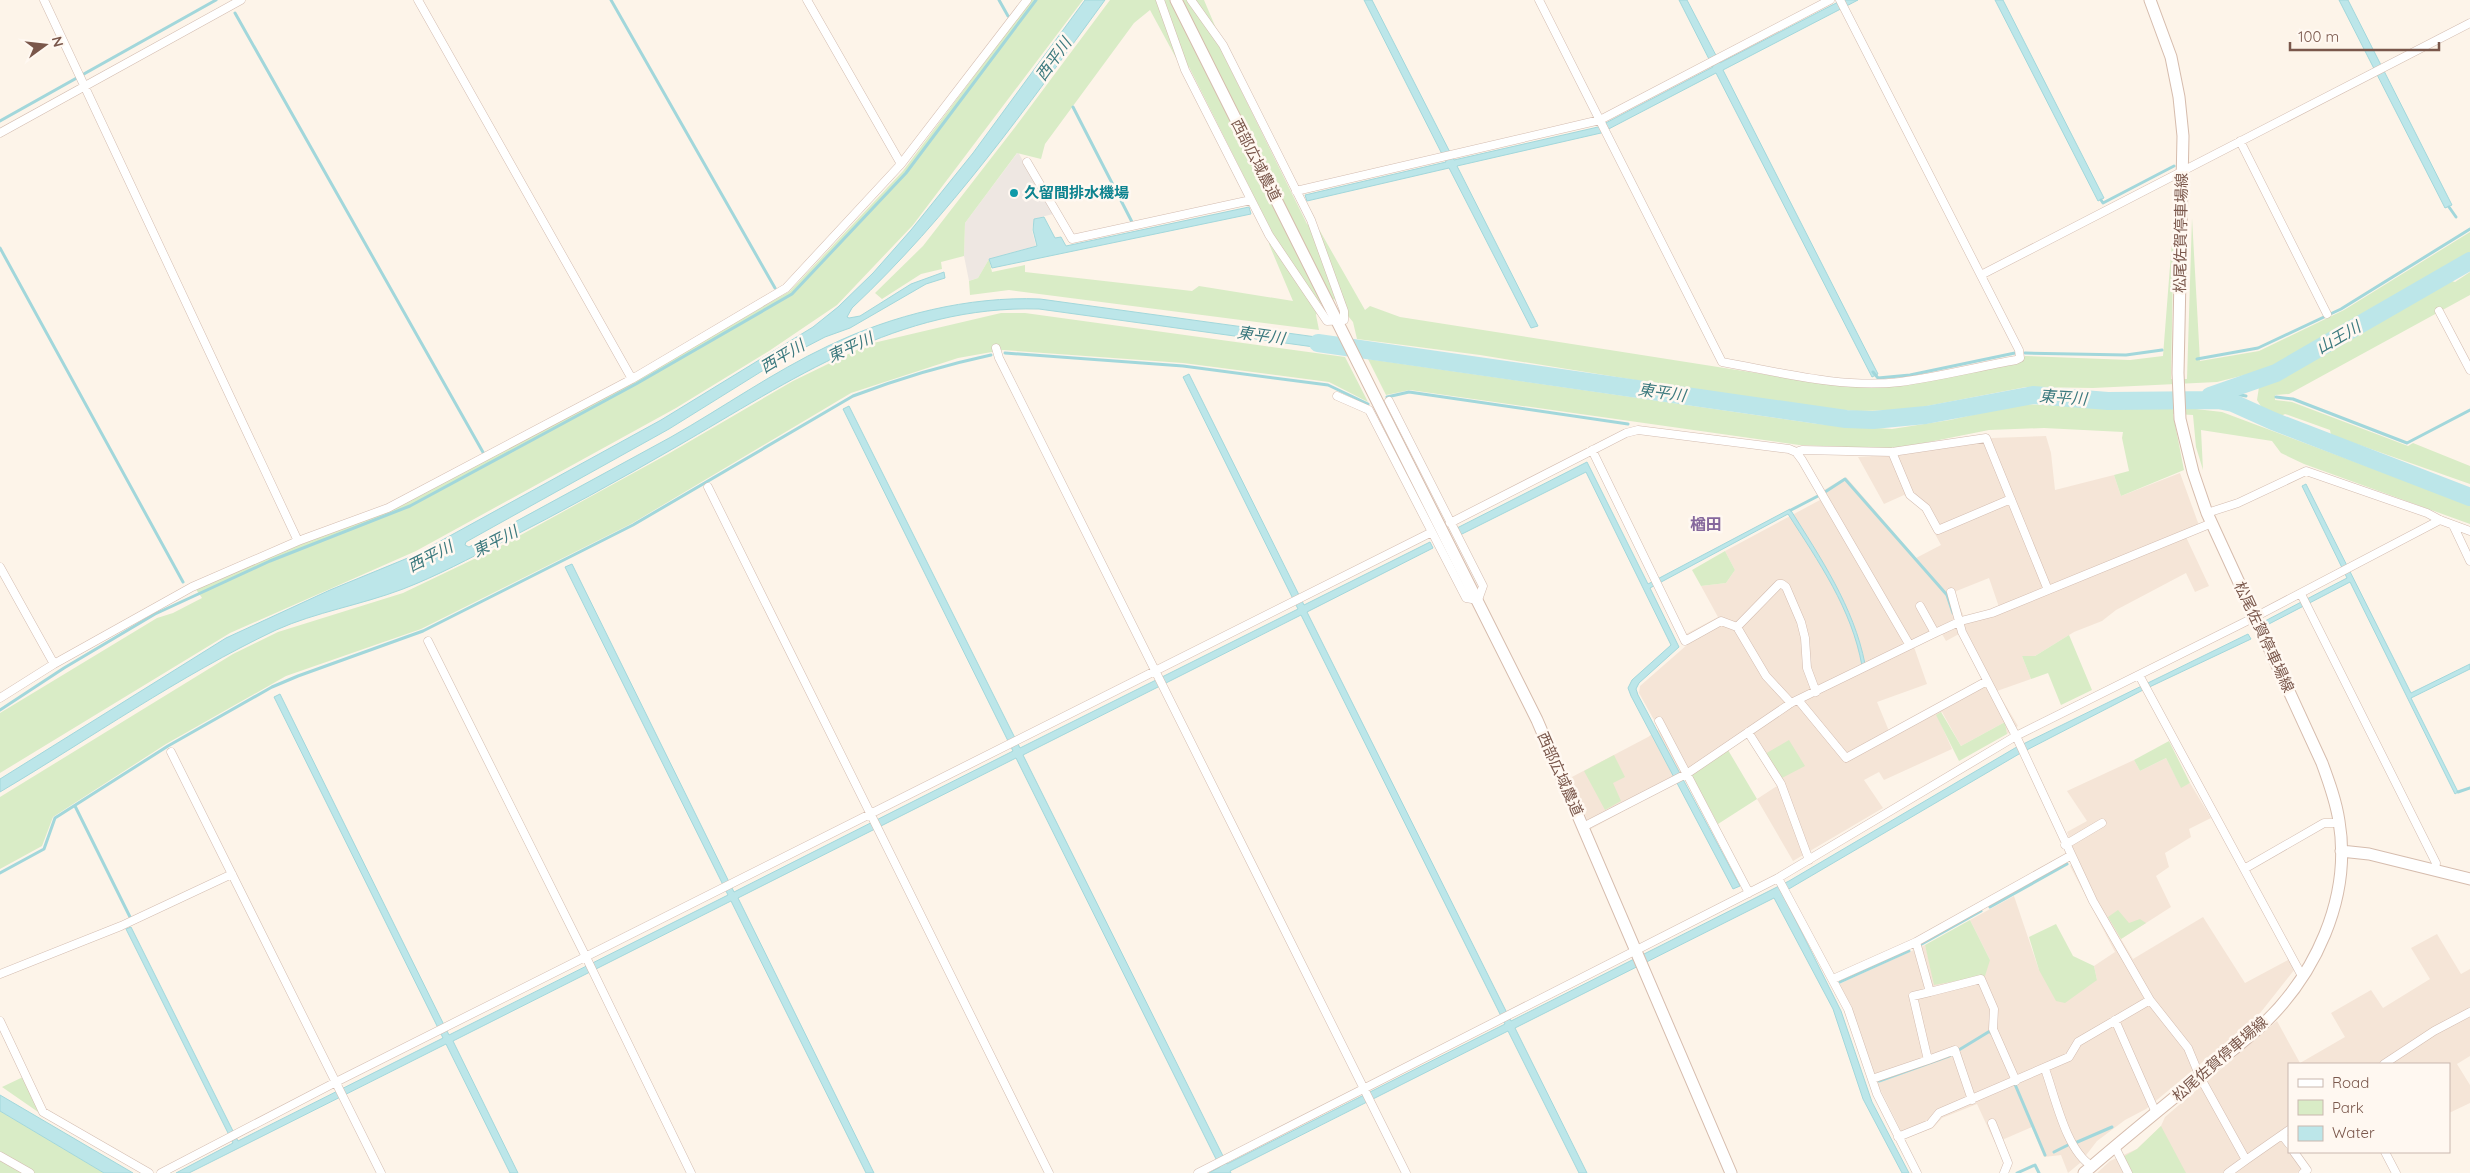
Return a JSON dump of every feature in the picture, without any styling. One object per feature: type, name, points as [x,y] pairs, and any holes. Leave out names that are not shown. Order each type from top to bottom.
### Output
[{"type":"street","points":[[44,0],[298,541]]},
{"type":"street","points":[[0,133],[241,0]]},
{"type":"street","points":[[418,0],[632,379]]},
{"type":"street","points":[[807,0],[901,164]]},
{"type":"street","points":[[0,698],[54,664],[192,587],[298,541],[388,508],[632,379],[786,288],[901,164],[1027,0]]},
{"type":"street","points":[[1160,0],[1185,70],[1269,235],[1327,321],[1344,320],[1344,312],[1311,220],[1223,45],[1191,0]]},
{"type":"street","name":"西部広域農道","points":[[1176,0],[1537,720],[1731,1173]]},
{"type":"street","points":[[1539,0],[1722,362],[1828,380],[1870,383],[1899,382],[2016,360],[2020,358],[2019,350],[1840,0]]},
{"type":"street","points":[[1296,191],[1600,120],[1830,0]]},
{"type":"street","name":"松尾佐賀停車場線","points":[[2088,1170],[2260,1027],[2286,998],[2313,961],[2333,914],[2339,884],[2341,851],[2339,823],[2334,798],[2322,763],[2210,518],[2192,472],[2180,419],[2178,373],[2182,171],[2180,97],[2171,57],[2150,0]]},
{"type":"street","points":[[1981,275],[2470,23]]},
{"type":"street","points":[[2240,141],[2327,314]]},
{"type":"street","points":[[1028,162],[1072,239],[1251,200]]},
{"type":"street","points":[[2439,311],[2470,370]]},
{"type":"street","points":[[996,348],[999,358],[1406,1173]]},
{"type":"street","points":[[1337,396],[1369,410],[1466,598],[1478,600],[1483,586],[1389,401]]},
{"type":"street","points":[[1450,523],[1626,433],[1638,430],[1789,449],[1796,452],[1909,644]]},
{"type":"street","points":[[1796,452],[1802,450],[1892,452],[1986,438],[2048,590]]},
{"type":"street","points":[[1592,450],[1685,641],[1721,620],[1737,627],[1766,676],[1795,702],[1846,758],[1987,680]]},
{"type":"street","points":[[1892,452],[1910,495],[1926,508],[1938,530],[2011,499]]},
{"type":"street","points":[[1583,827],[1686,774],[1795,702],[1909,644],[1961,621],[1992,613],[2048,590],[2210,518],[2306,471],[2427,513],[2470,531]]},
{"type":"street","points":[[708,488],[1049,1173]]},
{"type":"street","points":[[1198,1173],[1749,893],[1780,880],[1808,860],[2017,739],[2140,678],[2255,617],[2302,596],[2342,572],[2440,520]]},
{"type":"street","points":[[2453,525],[2470,561]]},
{"type":"street","points":[[161,1173],[228,1138],[338,1085],[448,1026],[587,960],[723,889],[872,817],[1008,746],[1157,674],[1293,602],[1432,532]]},
{"type":"street","points":[[0,567],[54,664]]},
{"type":"street","points":[[1737,627],[1778,584],[1782,584],[1786,588],[1801,622],[1805,638],[1807,668],[1816,692]]},
{"type":"street","points":[[1951,592],[1961,621],[1962,632],[2017,739],[2070,856],[2093,901],[2150,1000],[2180,1036],[2246,1160]]},
{"type":"street","points":[[2302,596],[2436,863],[2435,870]]},
{"type":"street","points":[[1920,606],[1935,633]]},
{"type":"street","points":[[428,641],[594,973],[691,1173]]},
{"type":"street","points":[[2140,678],[2302,976]]},
{"type":"street","points":[[1660,721],[1749,893]]},
{"type":"street","points":[[1748,732],[1781,784],[1808,860]]},
{"type":"street","points":[[171,752],[381,1173]]},
{"type":"street","points":[[2065,845],[2102,823]]},
{"type":"street","points":[[2244,869],[2324,823],[2339,823]]},
{"type":"street","points":[[2341,851],[2369,854],[2470,879]]},
{"type":"street","points":[[1833,979],[1916,942],[2070,856]]},
{"type":"street","points":[[0,974],[121,926],[232,874]]},
{"type":"street","points":[[1780,880],[1848,1008],[1872,1079],[1898,1137],[1917,1173]]},
{"type":"street","points":[[1916,942],[1930,992]]},
{"type":"street","points":[[1928,1060],[1913,996],[1981,979],[1994,1010],[1993,1029],[2014,1080]]},
{"type":"street","points":[[1898,1137],[1930,1124],[1939,1113],[2069,1057],[2078,1042],[2150,1000]]},
{"type":"street","points":[[2386,1063],[2434,1031],[2470,1012]]},
{"type":"street","points":[[2115,1020],[2156,1113]]},
{"type":"street","points":[[0,1021],[43,1112],[149,1173]]},
{"type":"street","points":[[1872,1079],[1928,1060],[1956,1054],[1972,1100]]},
{"type":"street","points":[[2045,1068],[2073,1147],[2085,1162],[2088,1170]]},
{"type":"street","points":[[1992,1123],[2008,1163],[2004,1173]]},
{"type":"street","points":[[2228,1173],[2285,1132]]},
{"type":"street","points":[[2115,1147],[2128,1173]]},
{"type":"street","points":[[2295,1153],[2307,1170],[2303,1173]]},
{"type":"street","points":[[2386,1153],[2396,1173]]},
{"type":"street","points":[[0,1156],[30,1173]]},
{"type":"shaded area","points":[[1018,152],[1053,214],[1034,219],[1032,230],[1036,246],[989,259],[978,278],[969,281],[964,256],[965,223]]},
{"type":"shaded area","points":[[2046,436],[2051,453],[2055,490],[2114,475],[2121,496],[2180,473],[2201,531],[2186,537],[2209,586],[2195,592],[2186,573],[2116,610],[2102,621],[2074,632],[2035,656],[2022,656],[2031,679],[1997,691],[2018,726],[2007,734],[2005,722],[1961,746],[1942,712],[1937,715],[1952,749],[1884,780],[1879,772],[1864,780],[1883,808],[1793,861],[1757,799],[1777,786],[1747,738],[1691,774],[1591,829],[1570,778],[1648,737],[1659,729],[1639,693],[1640,686],[1688,644],[1686,634],[1718,617],[1701,586],[1726,583],[1735,570],[1725,551],[1820,500],[1824,490],[1846,477],[1916,558],[1941,545],[1922,510],[1904,495],[1884,504],[1858,457],[1897,454],[1992,438]],"holes":[[[1989,578],[1999,607],[1964,617],[1954,592]],[[1942,634],[1946,641],[1959,634],[1982,680],[1889,731],[1877,702],[1927,684],[1914,647]]]},
{"type":"shaded area","points":[[2166,758],[2181,787],[2190,783],[2211,818],[2189,829],[2191,837],[2165,853],[2169,867],[2156,876],[2171,907],[2121,939],[2133,959],[2203,917],[2245,983],[2288,960],[2295,969],[2257,1017],[2146,1109],[2125,1120],[2097,1141],[2080,1163],[2068,1173],[2061,1155],[2044,1157],[2032,1127],[1995,1143],[1977,1104],[1942,1118],[1933,1128],[1905,1139],[1873,1075],[1852,1010],[1839,984],[1925,945],[1935,984],[1990,960],[1970,920],[2014,896],[2039,970],[2097,980],[2094,966],[2115,952],[2070,866],[2077,861],[2067,832],[2087,821],[2067,791],[2134,760],[2140,771]]},
{"type":"shaded area","points":[[2437,934],[2461,974],[2470,969],[2470,1056],[2457,1064],[2470,1085],[2470,1103],[2450,1113],[2450,1063],[2300,1063],[2345,1037],[2331,1013],[2371,990],[2383,1008],[2430,979],[2411,948]]},
{"type":"shaded area","points":[[2277,1021],[2300,1063],[2288,1063],[2288,1140],[2283,1143],[2288,1150],[2288,1153],[2291,1153],[2303,1169],[2297,1173],[2097,1173],[2110,1161],[2137,1149],[2161,1126],[2165,1117]]},
{"type":"green space","points":[[1031,0],[1083,0],[913,225],[837,305],[769,351],[676,408],[416,551],[230,633],[0,773],[0,713],[157,618],[173,613],[202,598],[195,588],[388,511],[633,382],[790,291],[903,171]]},
{"type":"green space","points":[[1110,0],[1204,0],[1218,33],[1222,52],[1307,224],[1320,231],[1365,310],[1370,306],[1400,317],[1833,385],[1897,386],[2019,363],[2025,356],[2130,360],[2163,356],[2174,215],[2171,379],[2187,379],[2192,218],[2200,361],[2259,351],[2344,310],[2470,232],[2470,253],[2280,366],[2217,382],[2093,388],[2026,387],[1906,410],[1857,411],[1808,408],[1480,355],[1357,339],[1353,322],[1334,299],[1321,302],[1316,315],[1319,330],[1009,290],[970,295],[969,281],[978,278],[989,259],[992,272],[1025,265],[1025,272],[1192,291],[1199,286],[1293,301],[1269,244],[1274,236],[1189,67],[1176,58],[1150,10],[1134,23],[1045,144],[1041,159],[1017,153],[965,223],[964,256],[941,262],[942,269],[921,274],[882,299],[875,293],[923,246]]},
{"type":"green space","points":[[2470,272],[2470,295],[2289,394],[2275,395],[2275,400],[2292,402],[2408,446],[2413,443],[2470,466],[2470,484],[2331,435],[2330,430],[2285,414],[2281,416],[2262,408],[2257,400],[2259,387],[2448,280],[2455,282]]},
{"type":"green space","points":[[1001,313],[1025,313],[1345,357],[1368,402],[1329,382],[1183,363],[1003,350],[958,358],[851,393],[631,524],[421,629],[286,676],[166,744],[53,817],[42,846],[0,869],[0,797],[233,654],[278,632],[403,593],[497,548],[668,454],[793,381],[869,344]]},
{"type":"green space","points":[[1368,359],[1818,424],[1892,429],[1950,420],[2021,404],[2120,408],[2170,406],[2222,412],[2470,505],[2470,524],[2304,464],[2281,453],[2272,441],[2201,430],[2203,470],[2196,447],[2193,415],[2173,414],[2184,470],[2121,496],[2114,475],[2129,471],[2122,438],[2123,432],[2044,428],[1989,430],[1894,449],[1799,445],[1410,390],[1386,395]]},
{"type":"green space","points":[[1725,551],[1735,570],[1726,583],[1701,586],[1692,570]]},
{"type":"green space","points":[[2069,635],[2092,690],[2061,705],[2048,673],[2031,679],[2022,656],[2035,656]]},
{"type":"green space","points":[[1941,712],[1961,746],[2005,722],[2007,734],[1959,761],[1936,715]]},
{"type":"green space","points":[[1789,740],[1805,766],[1782,778],[1765,754]]},
{"type":"green space","points":[[2169,741],[2190,783],[2181,788],[2166,758],[2140,771],[2134,760]]},
{"type":"green space","points":[[1728,750],[1757,799],[1718,824],[1691,774]]},
{"type":"green space","points":[[1614,755],[1625,777],[1613,783],[1621,801],[1605,810],[1584,771]]},
{"type":"green space","points":[[2118,910],[2129,923],[2140,919],[2146,923],[2121,939],[2108,917]]},
{"type":"green space","points":[[1970,920],[1990,960],[1985,976],[1934,985],[1925,945]]},
{"type":"green space","points":[[2056,924],[2073,956],[2094,966],[2097,980],[2065,1003],[2056,1001],[2039,970],[2029,937]]},
{"type":"green space","points":[[23,1077],[41,1114],[2,1087]]},
{"type":"green space","points":[[0,1111],[104,1173],[0,1173]]},
{"type":"green space","points":[[2161,1126],[2186,1173],[2131,1173],[2123,1157],[2137,1149]]},
{"type":"water","name":"西平川","points":[[1085,0],[1105,0],[986,160],[921,237],[852,308],[847,317],[860,316],[911,284],[944,272],[945,278],[926,284],[850,328],[825,337],[775,363],[669,429],[466,542],[465,545],[469,547],[691,426],[768,378],[808,356],[878,325],[931,310],[986,301],[1040,299],[1338,340],[1343,351],[1039,309],[988,311],[939,319],[893,333],[848,351],[805,373],[590,496],[441,573],[387,595],[291,624],[240,648],[170,687],[0,792],[0,779],[226,638],[330,590],[415,555],[661,420],[813,327],[838,307],[873,273],[911,230],[973,153]]},
{"type":"water","points":[[1364,0],[1372,0],[1454,160],[1598,127],[1713,67],[1679,0],[1687,0],[1720,63],[1842,0],[1858,0],[1723,70],[1878,374],[1872,377],[1716,73],[1601,133],[1457,166],[1538,326],[1531,328],[1449,168],[1307,201],[1305,195],[1446,162]]},
{"type":"water","points":[[1995,0],[2003,0],[2104,198],[2098,201]]},
{"type":"water","points":[[2339,0],[2348,0],[2452,205],[2445,208]]},
{"type":"water","points":[[1249,207],[1251,214],[992,268],[989,259],[1037,246],[1033,230],[1034,219],[1044,217],[1055,238],[1061,237],[1066,246]]},
{"type":"water","points":[[1189,374],[1304,605],[1430,542],[1433,548],[1307,612],[1511,1021],[1789,881],[2015,748],[2248,634],[2251,639],[2141,691],[2019,754],[1782,893],[1841,1011],[1872,1102],[1909,1173],[1902,1173],[1863,1099],[1833,1009],[1774,898],[1515,1028],[1587,1173],[1579,1173],[1508,1031],[1230,1171],[1231,1173],[1209,1173],[1220,1167],[1016,758],[738,898],[874,1173],[866,1173],[731,901],[453,1041],[518,1173],[510,1173],[446,1044],[189,1173],[176,1173],[233,1143],[126,929],[131,927],[238,1141],[443,1038],[274,697],[280,694],[449,1035],[728,895],[565,567],[572,564],[734,892],[1013,751],[843,409],[849,406],[1020,748],[1298,609],[1183,377]],"holes":[[[1301,615],[1505,1024],[1227,1164],[1023,755]]]},
{"type":"water","points":[[1587,462],[1648,584],[1790,509],[1835,583],[1853,622],[1865,664],[1862,666],[1857,645],[1842,605],[1822,568],[1788,514],[1650,588],[1679,647],[1639,683],[1636,689],[1740,886],[1733,889],[1628,688],[1632,680],[1671,645],[1586,472],[1460,535],[1457,528]]},
{"type":"water","points":[[2306,484],[2411,693],[2470,664],[2470,669],[2411,698],[2458,792],[2455,794],[2350,582],[2267,625],[2265,621],[2347,578],[2302,486]]},
{"type":"water","points":[[0,1095],[133,1173],[104,1173],[0,1111]]},
{"type":"waterway","points":[[0,121],[216,0]]},
{"type":"waterway","points":[[611,0],[775,288]]},
{"type":"waterway","points":[[999,0],[1008,16]]},
{"type":"waterway","points":[[0,710],[64,668],[155,614],[270,561],[410,506],[636,384],[792,294],[906,173],[1036,0]]},
{"type":"waterway","points":[[235,13],[484,454]]},
{"type":"waterway","points":[[1073,107],[1132,222]]},
{"type":"waterway","points":[[2101,200],[2103,203],[2174,166]]},
{"type":"waterway","points":[[2449,207],[2456,217]]},
{"type":"waterway","points":[[2197,359],[2258,348],[2341,309],[2470,229]]},
{"type":"waterway","points":[[0,248],[183,582]]},
{"type":"waterway","name":"山王川","points":[[2210,396],[2276,373],[2470,261]]},
{"type":"waterway","name":"東平川","points":[[1318,343],[1846,419],[1873,420],[1926,415],[2033,395],[2108,401],[2218,400],[2233,403],[2273,421],[2470,497]]},
{"type":"waterway","points":[[2025,353],[2126,355],[2162,350]]},
{"type":"waterway","points":[[1005,353],[1183,366],[1328,385],[1368,404]]},
{"type":"waterway","points":[[1873,372],[1878,378],[1910,375],[2015,353]]},
{"type":"waterway","points":[[0,873],[44,849],[55,818],[168,746],[272,687],[423,631],[633,525],[853,396],[921,373],[991,355]]},
{"type":"waterway","points":[[1387,397],[1409,392],[1628,424]]},
{"type":"waterway","points":[[2225,392],[2246,396]]},
{"type":"waterway","points":[[2276,397],[2293,399],[2407,443],[2470,410]]},
{"type":"waterway","points":[[1825,492],[1845,479],[1947,595],[1953,613]]},
{"type":"waterway","points":[[1791,510],[1818,496]]},
{"type":"waterway","points":[[2458,792],[2470,788]]},
{"type":"waterway","points":[[75,806],[130,917]]},
{"type":"waterway","points":[[1990,907],[2067,864]]},
{"type":"waterway","points":[[1920,945],[1981,911]]},
{"type":"waterway","points":[[1840,982],[1909,951]]},
{"type":"waterway","points":[[1879,1081],[1949,1056],[1990,1031],[1991,1033]]},
{"type":"waterway","points":[[2014,1082],[2045,1155]]},
{"type":"waterway","points":[[2075,1143],[2112,1127]]},
{"type":"waterway","points":[[2054,1152],[2068,1145]]},
{"type":"waterway","points":[[2017,1173],[2035,1165],[2039,1173]]},
{"type":"place","name":"久留間排水機場","points":[[1014,193]]},
{"type":"district","name":"楢田","points":[[1706,524]]}]
